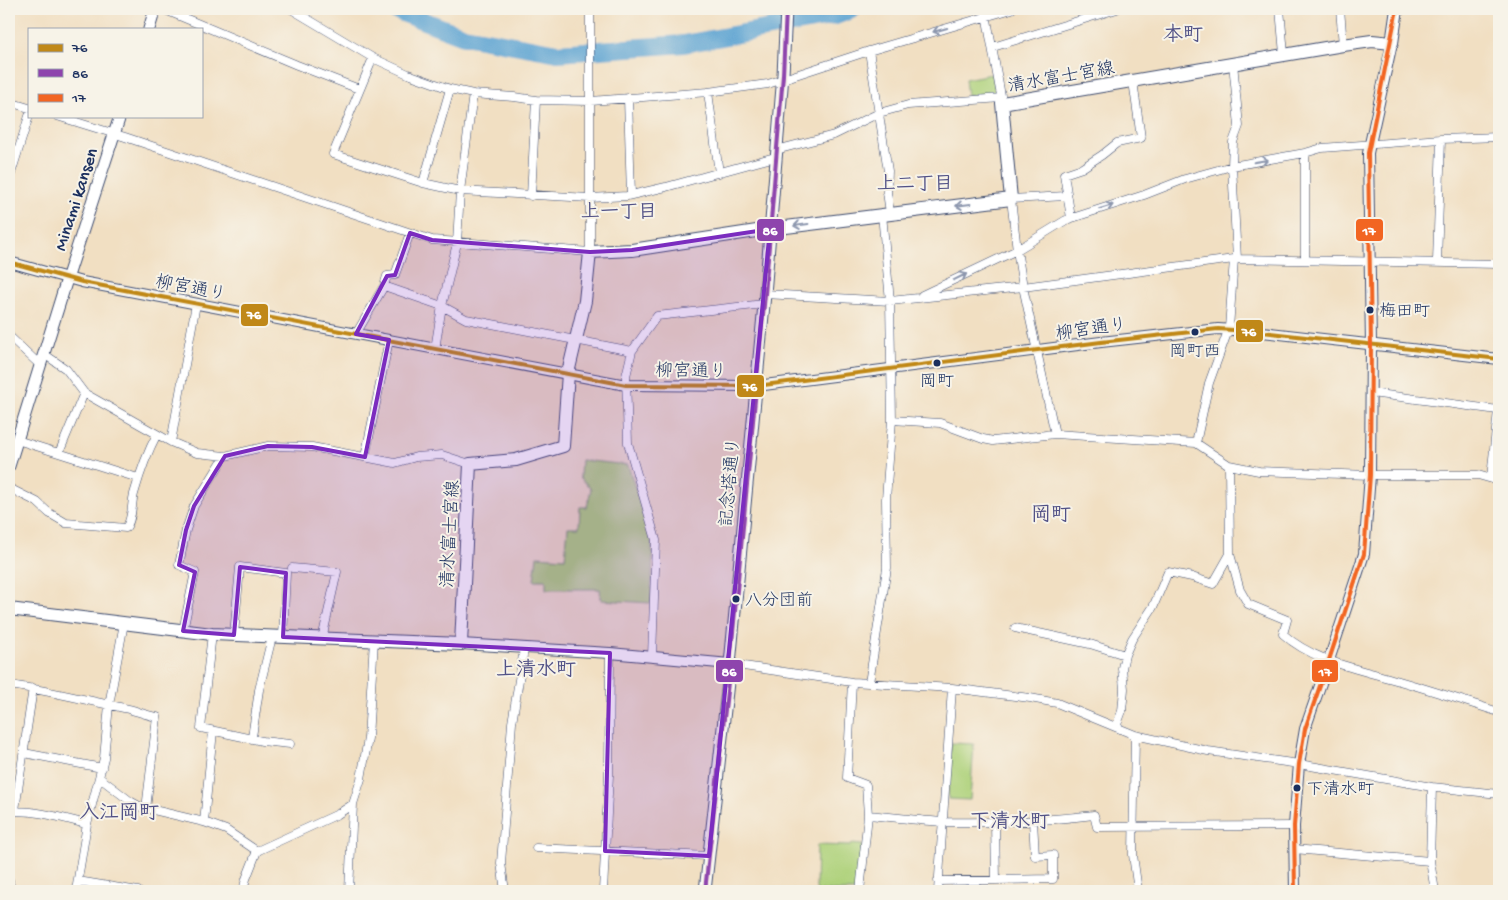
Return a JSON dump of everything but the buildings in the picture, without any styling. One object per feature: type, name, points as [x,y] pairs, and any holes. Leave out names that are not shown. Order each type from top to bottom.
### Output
[{"type":"main road","points":[[149,28],[155,9]]},
{"type":"main road","name":"記念塔通り","points":[[705,891],[730,664],[764,299],[786,9]]},
{"type":"main road","points":[[1392,43],[1398,9]]},
{"type":"main road","name":"清水富士宮線","points":[[1011,199],[1002,101],[1343,45],[1372,41],[1392,43]]},
{"type":"main road","name":"Minami kansen","points":[[9,466],[119,118]]},
{"type":"main road","points":[[590,252],[632,250],[770,229],[1011,199]]},
{"type":"main road","name":"清水富士宮線","points":[[461,644],[470,464],[516,460],[563,446],[568,374],[585,302],[590,252]]},
{"type":"main road","points":[[9,609],[212,634],[461,644]]},
{"type":"street","points":[[163,9],[359,89]]},
{"type":"street","points":[[291,9],[373,58],[408,74],[450,89],[473,94],[536,100],[628,98],[708,92],[768,84],[986,13],[1012,9]]},
{"type":"street","points":[[993,47],[1116,9]]},
{"type":"street","points":[[1280,9],[1284,54]]},
{"type":"street","points":[[1340,9],[1343,45]]},
{"type":"street","points":[[63,118],[298,194],[432,240],[590,252],[590,11]]},
{"type":"street","points":[[373,58],[333,154],[423,183],[460,190],[531,196],[590,198],[631,195],[719,174],[834,135],[879,113],[925,103],[1002,101],[986,13]]},
{"type":"street","points":[[1295,891],[1294,826],[1299,764],[1305,729],[1330,660],[1364,554],[1370,475],[1371,344],[1368,153],[1392,43]]},
{"type":"street","points":[[868,683],[887,568],[886,499],[892,420],[892,368],[886,214],[888,171],[869,51]]},
{"type":"street","points":[[1196,443],[1209,383],[1228,328],[1236,259],[1232,166],[1234,142],[1238,126],[1233,63]]},
{"type":"street","points":[[1070,218],[1064,174],[1082,168],[1117,143],[1141,138],[1132,81]]},
{"type":"street","points":[[423,183],[450,89]]},
{"type":"street","points":[[708,92],[719,174]]},
{"type":"street","points":[[435,349],[442,306],[457,243],[460,190],[473,94]]},
{"type":"street","points":[[628,98],[631,195]]},
{"type":"street","points":[[531,196],[536,100]]},
{"type":"street","points":[[9,102],[28,108]]},
{"type":"street","points":[[9,180],[28,118]]},
{"type":"street","points":[[916,298],[1017,250],[1070,218],[1144,195],[1185,179],[1232,166],[1305,153],[1322,148],[1441,138],[1499,137]]},
{"type":"street","points":[[1437,262],[1441,138]]},
{"type":"street","points":[[1305,153],[1305,260]]},
{"type":"street","points":[[1055,434],[1023,287],[1011,199],[1066,196]]},
{"type":"street","points":[[356,334],[384,286],[387,276],[395,275],[410,233]]},
{"type":"street","points":[[652,657],[656,540],[628,443],[626,376],[632,352],[656,316],[764,299],[890,301],[1023,287],[1236,259],[1369,260],[1499,264]]},
{"type":"street","name":"柳宮通り","points":[[9,262],[67,279],[626,385],[756,386],[1101,342],[1228,328],[1499,358]]},
{"type":"street","points":[[384,286],[442,306],[466,319],[632,352]]},
{"type":"street","points":[[171,442],[196,304]]},
{"type":"street","points":[[9,336],[42,359],[66,369],[84,393],[171,442],[197,453],[226,456],[268,446],[312,447],[395,463],[416,457],[442,455],[470,464]]},
{"type":"street","points":[[366,457],[389,340]]},
{"type":"street","points":[[59,453],[84,393]]},
{"type":"street","points":[[1370,394],[1498,410]]},
{"type":"street","points":[[1490,478],[1499,401]]},
{"type":"street","points":[[892,420],[940,423],[993,441],[1055,434],[1196,443],[1229,465],[1259,471],[1478,476],[1499,481]]},
{"type":"street","points":[[9,488],[37,502],[50,514],[66,523],[126,528],[130,522],[133,497],[138,478],[146,455],[157,434]]},
{"type":"street","points":[[17,440],[138,478]]},
{"type":"street","points":[[183,631],[195,572],[179,565],[186,530],[194,506],[226,456]]},
{"type":"street","points":[[1229,465],[1230,554],[1240,590],[1248,604],[1286,620],[1283,634],[1294,644],[1330,660],[1350,668],[1393,679],[1499,712]]},
{"type":"street","points":[[1116,728],[1122,711],[1124,689],[1122,668],[1125,655],[1132,639],[1153,607],[1168,572],[1192,576],[1212,584],[1230,554]]},
{"type":"street","points":[[234,635],[240,567],[286,573],[277,637],[259,690],[252,737]]},
{"type":"street","points":[[292,568],[337,572],[322,639]]},
{"type":"street","points":[[76,891],[87,824],[102,768],[109,706],[124,623]]},
{"type":"street","points":[[1015,628],[1073,640],[1125,655]]},
{"type":"street","points":[[212,634],[201,728],[252,737],[262,741],[290,744]]},
{"type":"street","points":[[350,891],[352,804],[361,779],[368,738],[374,640]]},
{"type":"street","points":[[461,644],[730,664],[852,682],[952,688],[1030,698],[1056,703],[1135,735],[1208,750],[1432,787],[1499,794]]},
{"type":"street","points":[[505,891],[501,863],[512,723],[524,648]]},
{"type":"street","points":[[603,891],[610,775],[610,654]]},
{"type":"street","points":[[852,682],[847,778],[866,785],[868,815],[860,891]]},
{"type":"street","points":[[9,685],[33,688],[109,706],[123,707],[144,715],[157,717],[146,808]]},
{"type":"street","points":[[33,688],[24,753],[12,811],[49,815],[87,824]]},
{"type":"street","points":[[938,891],[952,688]]},
{"type":"street","points":[[204,822],[214,731]]},
{"type":"street","points":[[1135,735],[1133,855],[1138,891]]},
{"type":"street","points":[[24,753],[102,768]]},
{"type":"street","points":[[100,778],[130,801],[146,808],[204,822],[226,830],[257,851]]},
{"type":"street","points":[[1432,787],[1430,861],[1436,891]]},
{"type":"street","points":[[243,891],[257,851],[338,814],[352,804]]},
{"type":"street","points":[[868,815],[943,822],[995,822],[1033,821],[1094,815],[1096,827],[1294,826]]},
{"type":"street","points":[[938,881],[1053,879],[1053,855],[1035,856],[1033,821]]},
{"type":"street","points":[[995,822],[996,880]]},
{"type":"street","points":[[536,848],[709,856]]},
{"type":"street","points":[[1294,849],[1430,861]]},
{"type":"street","points":[[9,880],[11,891]]},
{"type":"street","points":[[78,881],[135,891]]},
{"type":"highlighted area","points":[[770,229],[709,856],[605,851],[610,653],[283,637],[286,573],[240,567],[234,635],[183,631],[195,572],[179,565],[186,530],[194,506],[225,456],[268,446],[312,447],[365,457],[389,340],[356,334],[387,276],[395,275],[410,233],[432,240],[590,252],[632,250]]},
{"type":"green space","points":[[992,74],[996,93],[967,96],[965,79]]},
{"type":"green space","points":[[581,460],[628,465],[651,537],[653,557],[651,603],[601,600],[600,589],[546,589],[546,580],[534,580],[537,556],[565,558],[568,527],[579,527],[580,507],[587,507],[591,489],[580,477]]},
{"type":"green space","points":[[951,743],[974,744],[970,800],[948,799]]},
{"type":"green space","points":[[851,844],[862,845],[857,891],[817,891],[817,845],[850,846]]},
{"type":"waterway","points":[[392,9],[464,36],[558,53],[684,44],[835,16],[853,9]]},
{"type":"transit line","name":"86","points":[[705,891],[730,664],[765,294],[783,75],[786,9]]},
{"type":"transit line","name":"17","points":[[1295,891],[1294,826],[1299,764],[1305,729],[1364,554],[1370,475],[1371,344],[1368,153],[1397,9]]},
{"type":"transit line","name":"76","points":[[9,262],[82,282],[626,385],[756,386],[1218,329],[1262,332],[1499,359]]},
{"type":"place","name":"梅田町","points":[[1370,310]]},
{"type":"place","name":"岡町西","points":[[1195,332]]},
{"type":"place","name":"岡町","points":[[937,363]]},
{"type":"place","name":"八分団前","points":[[736,599]]},
{"type":"place","name":"下清水町","points":[[1297,788]]},
{"type":"district","name":"本町","points":[[1183,33]]},
{"type":"district","name":"上二丁目","points":[[915,182]]},
{"type":"district","name":"上一丁目","points":[[619,210]]},
{"type":"district","name":"岡町","points":[[1051,513]]},
{"type":"district","name":"上清水町","points":[[536,668]]},
{"type":"district","name":"入江岡町","points":[[119,811]]},
{"type":"district","name":"下清水町","points":[[1010,820]]}]
